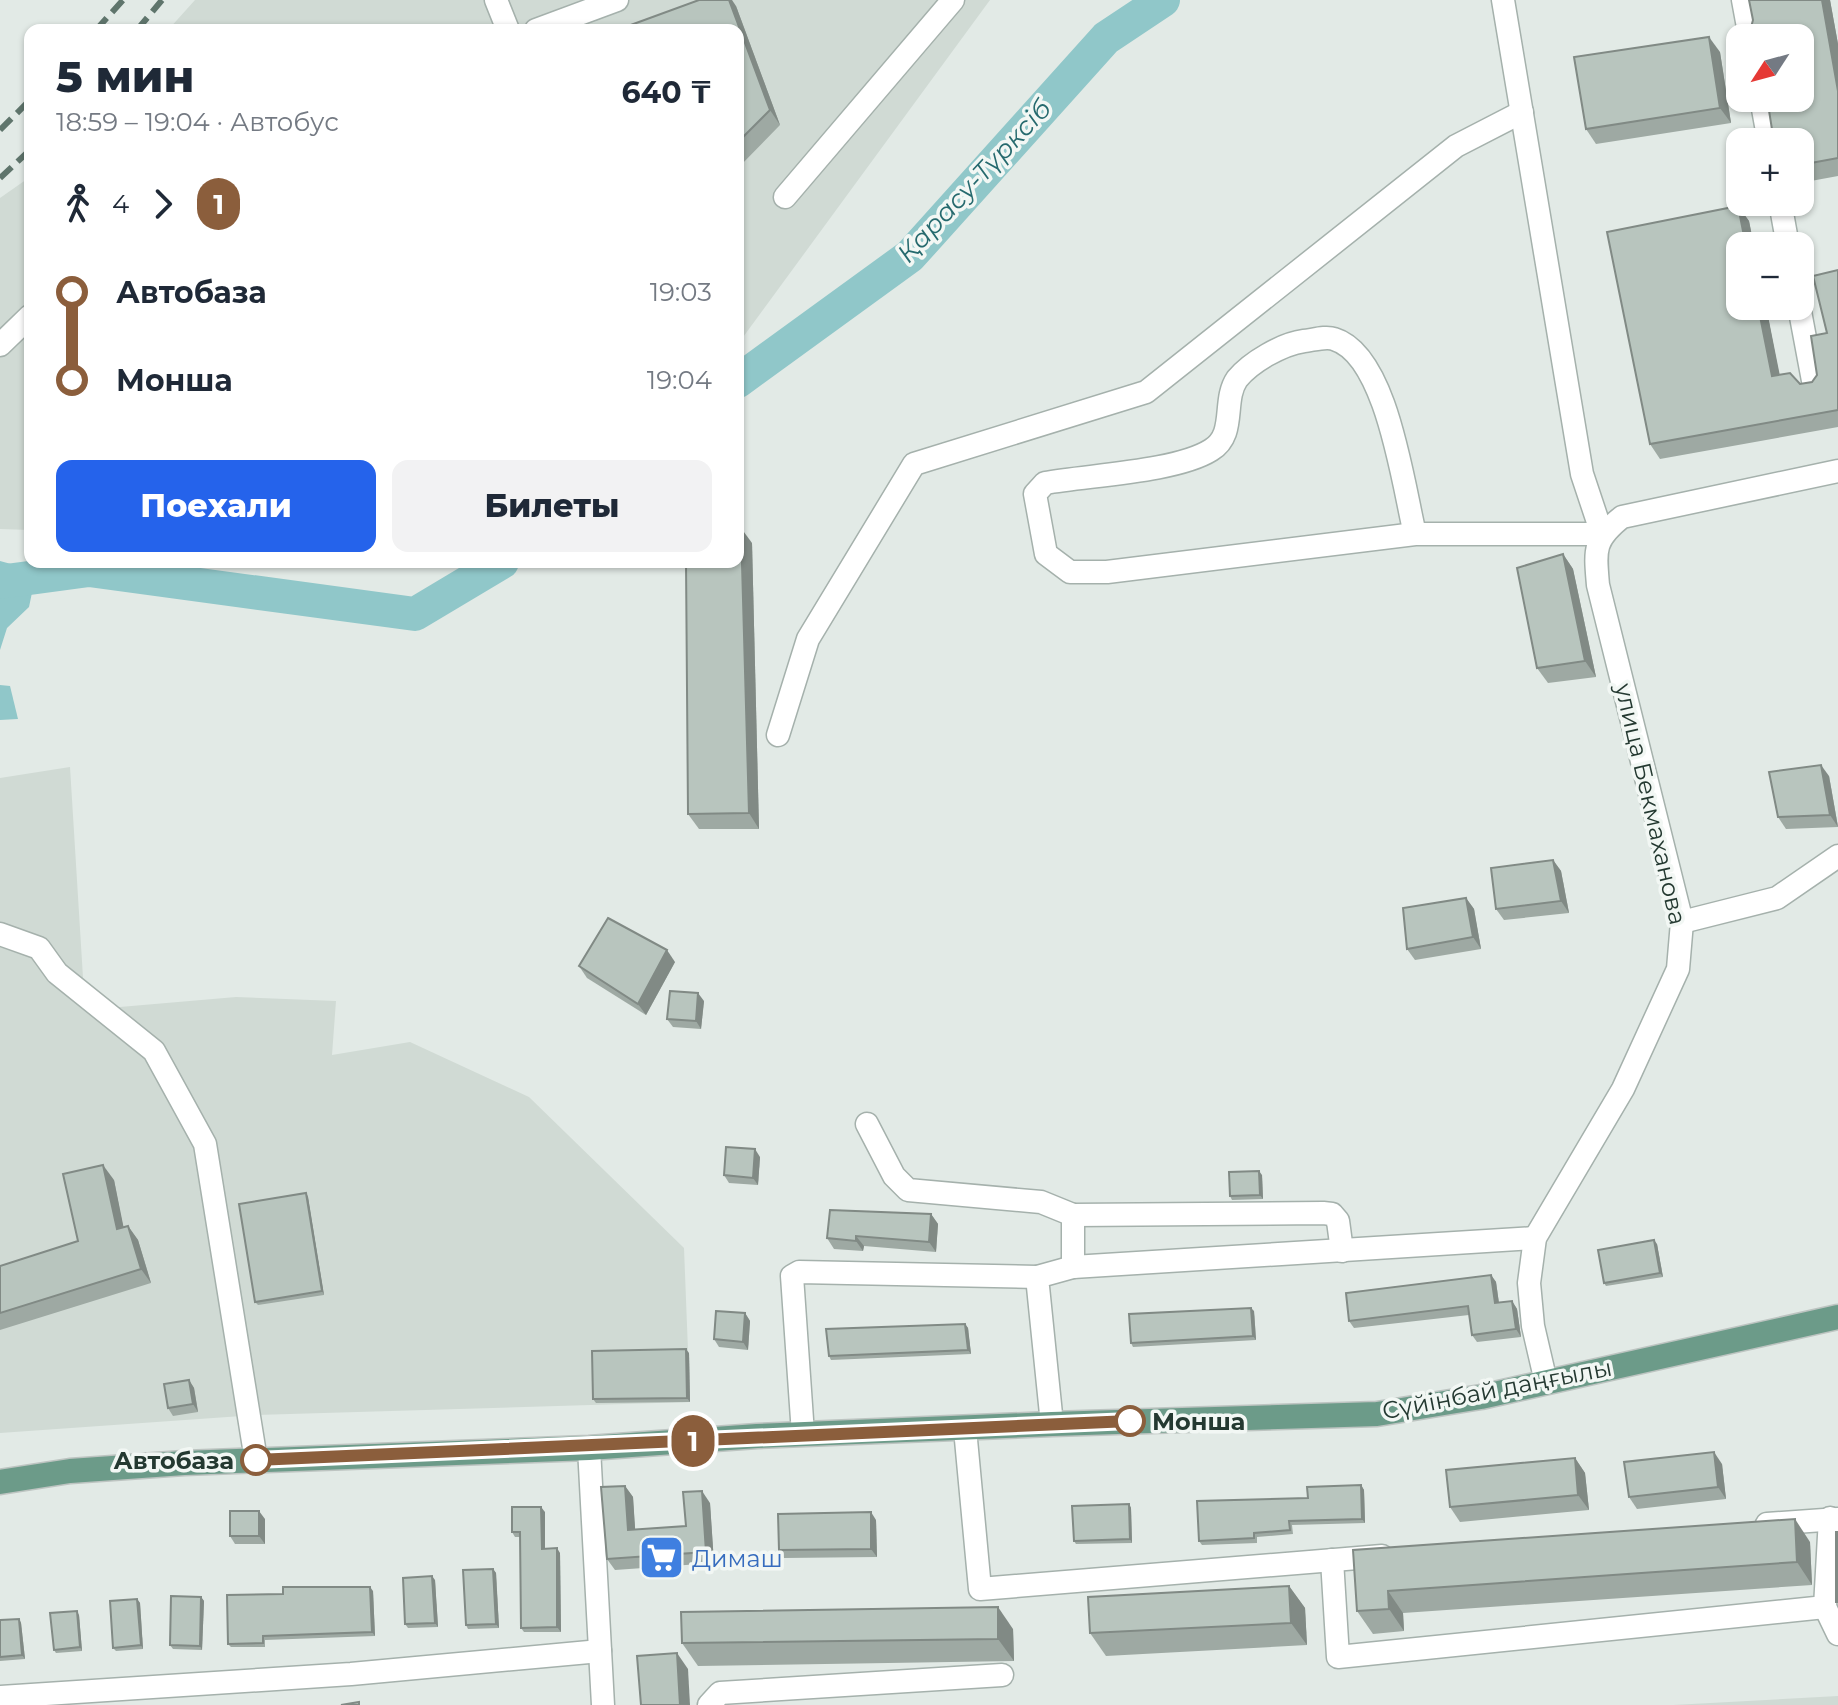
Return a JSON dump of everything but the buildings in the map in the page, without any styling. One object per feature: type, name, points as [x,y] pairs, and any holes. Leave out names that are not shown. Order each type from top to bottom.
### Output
[{"type":"main road","name":"Сүйінбай даңғылы","points":[[0,1482],[70,1471],[256,1460],[589,1448],[803,1434],[1377,1414],[1546,1382],[1838,1317]]},
{"type":"street","points":[[496,0],[506,24]]},
{"type":"street","points":[[552,24],[617,0]]},
{"type":"street","points":[[785,197],[953,0]]},
{"type":"street","points":[[1503,0],[1582,474],[1602,534]]},
{"type":"street","points":[[1743,0],[1747,24]]},
{"type":"street","points":[[778,735],[808,639],[914,464],[1146,392],[1456,146],[1522,112]]},
{"type":"street","points":[[1802,320],[1814,386]]},
{"type":"street","points":[[0,345],[24,322]]},
{"type":"street","points":[[1415,534],[1380,391],[1357,353],[1333,338],[1296,342],[1251,364],[1235,382],[1229,403],[1229,425],[1214,449],[1182,462],[1045,483],[1035,494],[1046,554],[1070,572],[1107,572],[1415,534],[1602,534],[1622,517],[1838,471]]},
{"type":"street","name":"улица Бекмаханова","points":[[1546,1382],[1533,1326],[1529,1283],[1535,1238],[1623,1089],[1678,969],[1682,922],[1598,585],[1595,554],[1602,534]]},
{"type":"street","points":[[1682,922],[1777,898],[1838,856]]},
{"type":"street","points":[[0,934],[39,948],[57,973],[154,1051],[205,1144],[256,1460]]},
{"type":"street","points":[[867,1124],[894,1176],[908,1190],[1041,1202],[1073,1215],[1332,1214],[1338,1221],[1342,1251]]},
{"type":"street","points":[[1073,1215],[1073,1267]]},
{"type":"street","points":[[803,1434],[792,1276],[799,1272],[1037,1277],[1073,1267],[1535,1238]]},
{"type":"street","points":[[1037,1277],[1052,1424]]},
{"type":"street","points":[[965,1429],[980,1589],[1410,1553]]},
{"type":"street","points":[[589,1448],[603,1705]]},
{"type":"street","points":[[1752,1525],[1834,1519],[1825,1607],[1838,1634]]},
{"type":"street","points":[[1332,1560],[1338,1657],[1825,1607]]},
{"type":"street","points":[[0,1697],[351,1674],[600,1651]]},
{"type":"street","points":[[709,1705],[720,1693],[1002,1675]]},
{"type":"shaded area","points":[[195,0],[990,0],[744,336],[744,24],[173,24]]},
{"type":"shaded area","points":[[24,181],[24,530],[0,529],[0,198]]},
{"type":"shaded area","points":[[70,767],[85,1010],[236,997],[336,1001],[332,1055],[410,1042],[529,1097],[684,1248],[690,1402],[256,1415],[0,1433],[0,778]]},
{"type":"shaded area","points":[[1838,1696],[1838,1705],[1673,1705]]},
{"type":"water","points":[[0,561],[11,564],[34,583],[29,607],[7,628],[0,650]]},
{"type":"water","points":[[0,685],[10,686],[18,719],[0,720]]},
{"type":"waterway","name":"Қарасу-Түрксіб","points":[[744,377],[910,256],[1106,38],[1163,0]]},
{"type":"waterway","name":"Қарасу-Түрксіб","points":[[0,582],[89,570],[415,614],[492,568]]},
{"type":"railway","points":[[101,24],[123,0]]},
{"type":"railway","points":[[142,24],[162,0]]},
{"type":"railway","points":[[0,130],[24,106]]},
{"type":"railway","points":[[0,178],[24,156]]},
{"type":"bus line","name":"1","points":[[256,1460],[589,1448],[757,1436],[1130,1421]]},
{"type":"place","name":"Монша","points":[[1130,1421]]},
{"type":"place","name":"Автобаза","points":[[256,1460]]},
{"type":"place","name":"Димаш","points":[[661,1558]]}]
